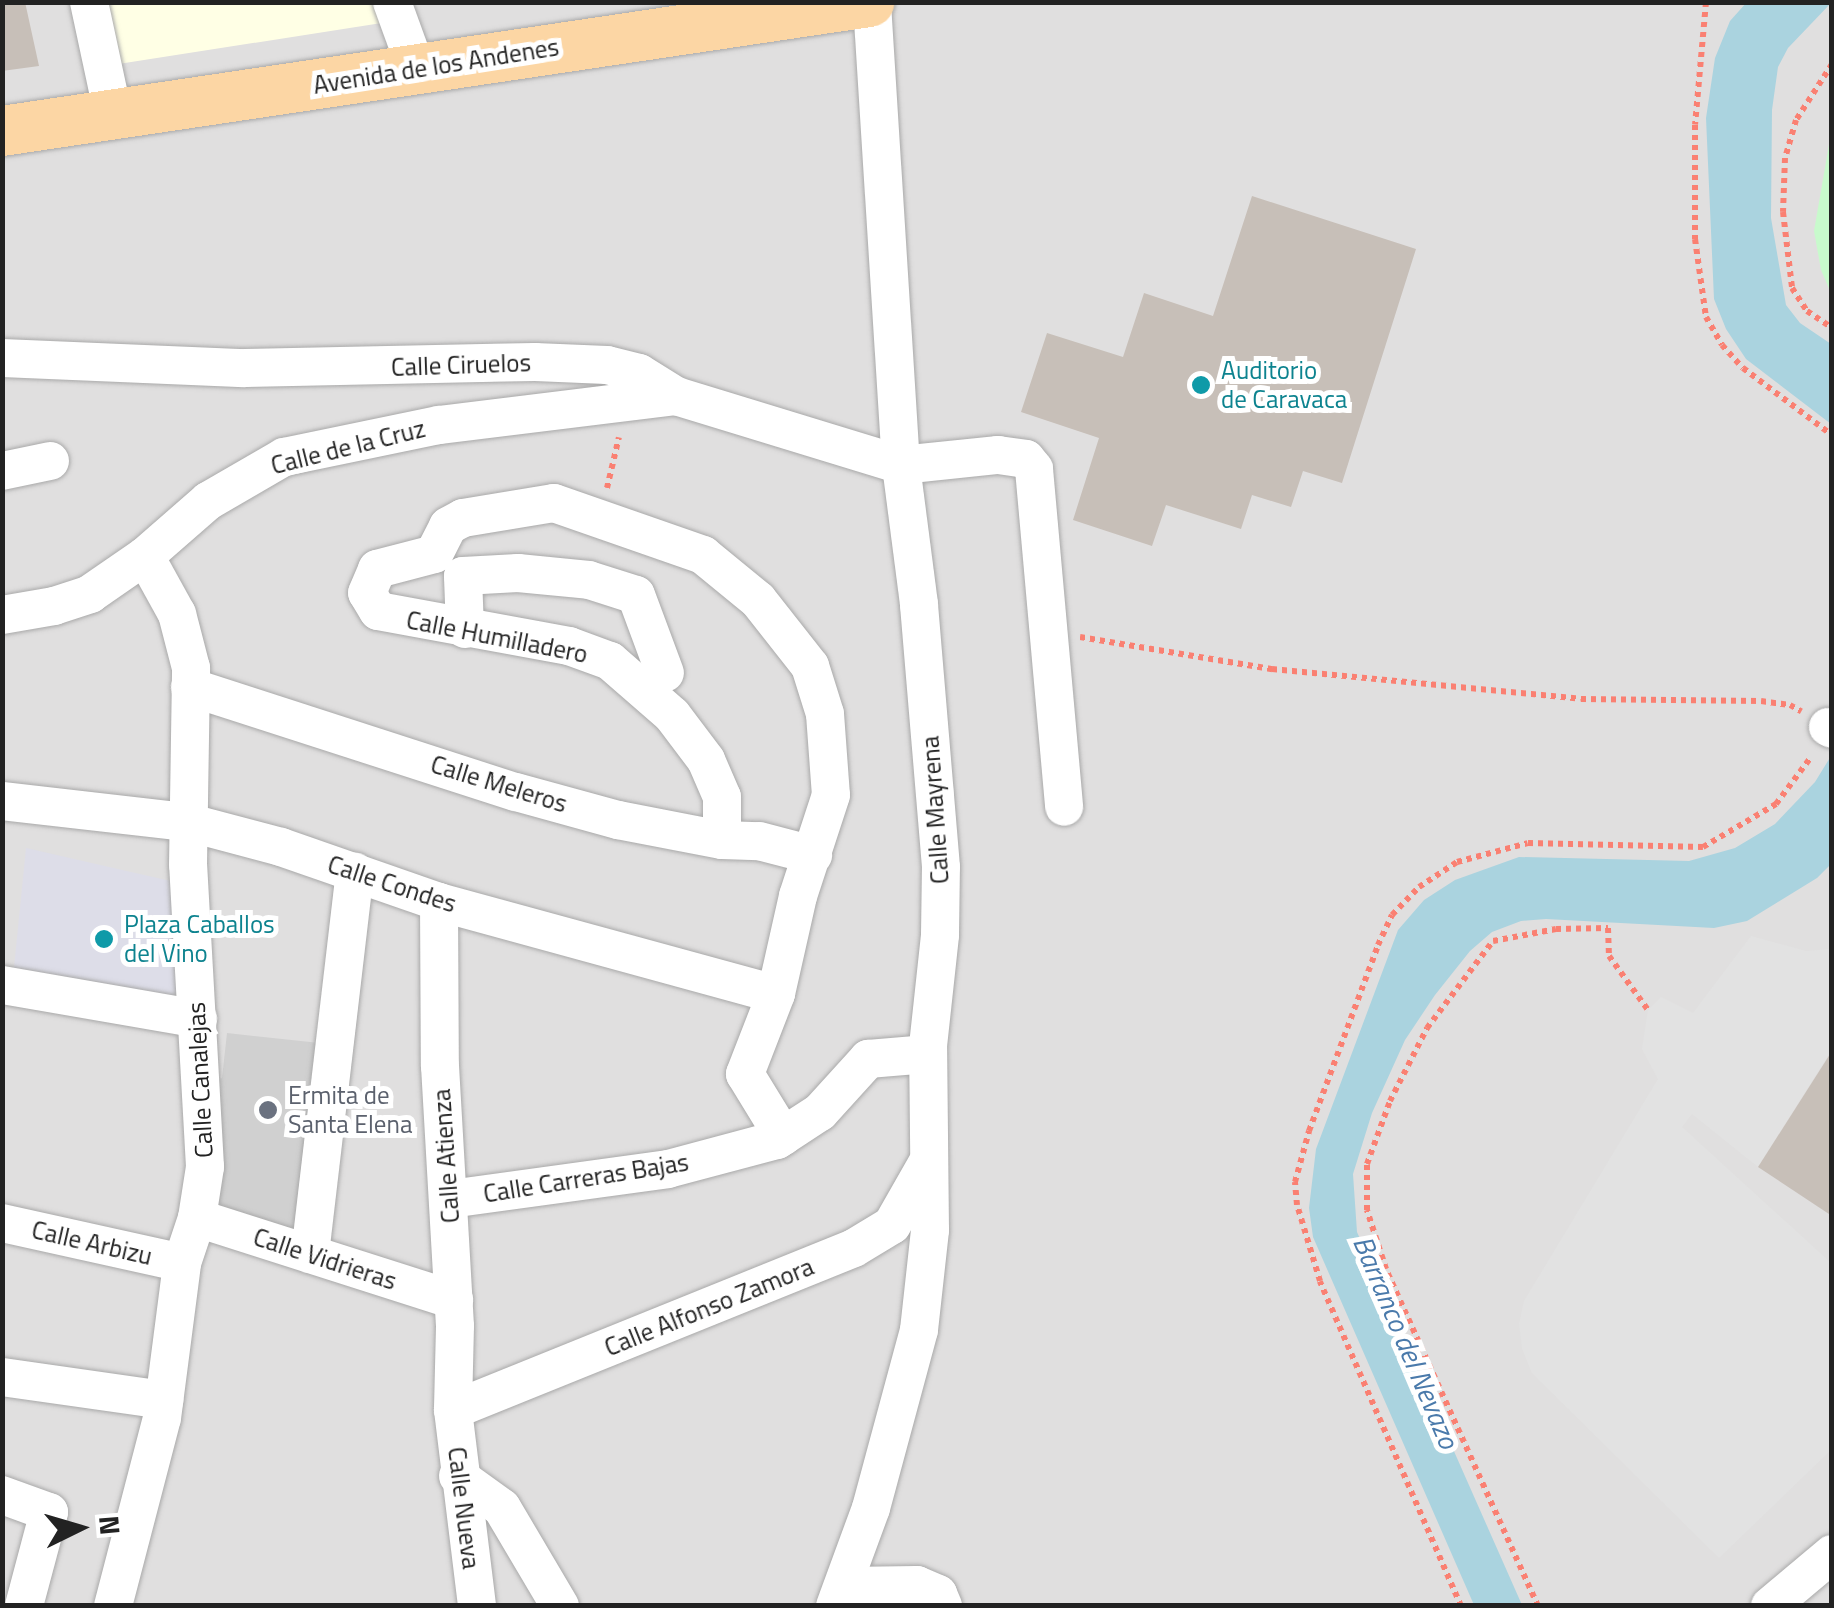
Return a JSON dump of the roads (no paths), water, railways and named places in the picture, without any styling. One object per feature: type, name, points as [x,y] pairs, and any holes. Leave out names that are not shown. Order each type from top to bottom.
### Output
[{"type":"main road","name":"Avenida de los Andenes","points":[[2,131],[864,3]]},
{"type":"street","points":[[89,2],[113,114]]},
{"type":"street","points":[[392,2],[416,68]]},
{"type":"street","name":"Calle Mayrena","points":[[840,1596],[919,1330],[930,1230],[928,1054],[940,935],[941,867],[919,604],[901,465],[864,3]]},
{"type":"street","name":"Calle Ciruelos","points":[[2,358],[312,369],[554,362],[901,465]]},
{"type":"street","name":"Calle de la Cruz","points":[[2,615],[90,594],[145,556],[208,500],[284,457],[625,385]]},
{"type":"street","points":[[901,465],[998,455],[1026,459],[1034,470],[1064,806]]},
{"type":"street","points":[[2,471],[50,462]]},
{"type":"street","name":"Calle Humilladero","points":[[722,840],[722,796],[706,760],[672,714],[610,661],[569,646],[378,612],[367,593],[377,570],[434,554],[448,526],[498,510],[554,503],[703,554],[758,600],[810,666],[825,714],[831,795],[798,896],[776,994],[745,1074],[782,1136]]},
{"type":"street","name":"Calle Canalejas","points":[[113,1606],[164,1400],[182,1263],[197,1218],[205,1166],[186,822],[190,687],[187,644],[145,556]]},
{"type":"street","points":[[465,629],[463,576],[518,573],[588,580],[636,596],[665,673]]},
{"type":"street","name":"Calle Meleros","points":[[190,687],[516,792],[618,820],[722,840],[759,841],[814,855]]},
{"type":"street","name":"Calle Condes","points":[[2,802],[186,822],[281,846],[439,902],[776,994]]},
{"type":"street","points":[[310,1254],[355,872]]},
{"type":"street","name":"Calle Atienza","points":[[439,902],[440,1066],[454,1300],[453,1410]]},
{"type":"street","points":[[2,985],[198,1019]]},
{"type":"street","name":"Calle Carreras Bajas","points":[[450,1200],[668,1169],[782,1136],[820,1112],[868,1060],[928,1054]]},
{"type":"street","name":"Calle Alfonso Zamora","points":[[453,1410],[854,1248],[892,1225],[929,1158]]},
{"type":"street","name":"Calle Vidrieras","points":[[197,1218],[454,1300]]},
{"type":"street","name":"Calle Arbizu","points":[[2,1223],[182,1263]]},
{"type":"street","points":[[2,1377],[164,1400]]},
{"type":"street","name":"Calle Nueva","points":[[453,1410],[458,1476],[477,1606]]},
{"type":"street","points":[[458,1476],[502,1508],[560,1606]]},
{"type":"street","points":[[2,1495],[50,1512],[24,1606]]},
{"type":"street","points":[[1770,1606],[1832,1554]]},
{"type":"street","points":[[840,1596],[917,1585],[938,1594],[943,1606]]},
{"type":"water","points":[[1747,2],[1831,3],[1788,48],[1778,67],[1772,110],[1771,218],[1786,305],[1800,323],[1831,344],[1831,424],[1746,359],[1726,329],[1714,299],[1706,118],[1715,58],[1730,21]]},
{"type":"water","points":[[1831,756],[1831,864],[1817,878],[1747,921],[1714,928],[1546,919],[1521,921],[1492,932],[1470,951],[1405,1040],[1372,1113],[1353,1174],[1357,1232],[1522,1605],[1474,1605],[1313,1237],[1309,1208],[1316,1149],[1398,930],[1424,900],[1455,880],[1519,857],[1689,861],[1735,848],[1775,824],[1815,782]]},
{"type":"place","name":"Auditorio de Caravaca","points":[[1201,385]]},
{"type":"place","name":"Plaza Caballos del Vino","points":[[104,939]]},
{"type":"place","name":"Ermita de Santa Elena","points":[[268,1110]]},
{"type":"water label","name":"Barranco del Nevazo","points":[[1406,1342]]}]
